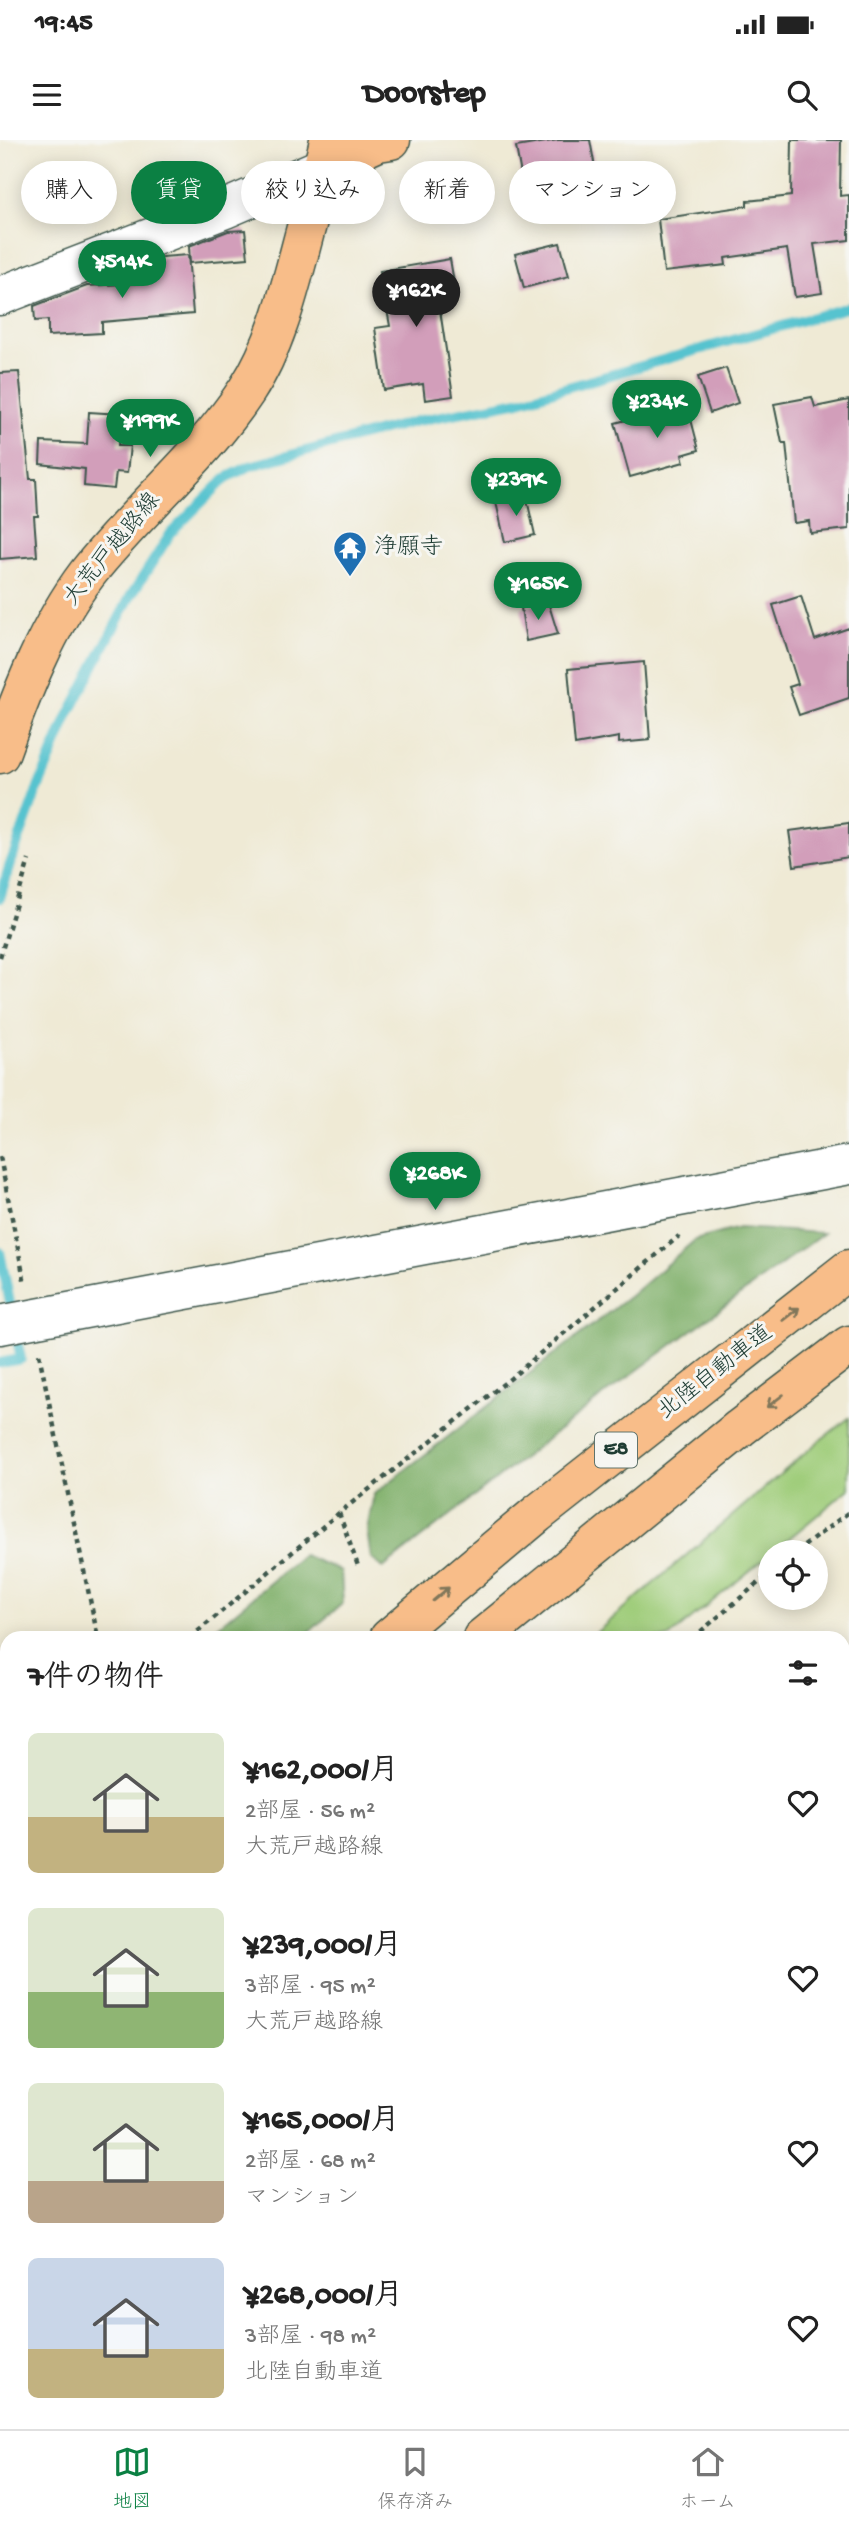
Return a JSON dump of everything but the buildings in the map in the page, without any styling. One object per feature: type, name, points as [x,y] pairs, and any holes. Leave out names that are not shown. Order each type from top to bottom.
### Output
[{"type":"main road","points":[[326,154],[391,140]]},
{"type":"main road","name":"大荒戸越路線","points":[[0,754],[22,694],[48,638],[86,575],[141,510],[197,454],[248,388],[267,352],[279,318],[326,154]]},
{"type":"main road","name":"北陸自動車道","points":[[397,1631],[537,1514],[849,1269]]},
{"type":"main road","name":"E8","points":[[490,1631],[740,1428],[849,1345]]},
{"type":"main road","name":"E8","points":[[497,1631],[571,1564]]},
{"type":"street","points":[[0,296],[225,209],[326,154]]},
{"type":"street","points":[[16,1322],[849,1165]]},
{"type":"path","points":[[0,957],[29,860]]},
{"type":"path","points":[[0,1157],[16,1322],[96,1631]]},
{"type":"path","points":[[198,1631],[339,1513],[511,1378],[680,1236]]},
{"type":"path","points":[[812,1540],[849,1512]]},
{"type":"path","points":[[339,1513],[358,1566]]},
{"type":"path","points":[[701,1631],[758,1583]]},
{"type":"green space","points":[[739,1228],[824,1233],[601,1397],[383,1568],[371,1558],[367,1530],[374,1494],[630,1296],[695,1240]]},
{"type":"green space","points":[[849,1418],[849,1489],[787,1540],[758,1540],[758,1564],[677,1631],[598,1631]]},
{"type":"green space","points":[[303,1555],[341,1571],[343,1603],[310,1631],[212,1631]]},
{"type":"waterway","points":[[0,898],[36,793],[68,716],[130,597],[171,533],[226,478],[250,466],[417,421],[519,401],[849,307]]},
{"type":"waterway","points":[[0,1252],[21,1359],[0,1363]]},
{"type":"place","name":"浄願寺","points":[[350,578]]}]
